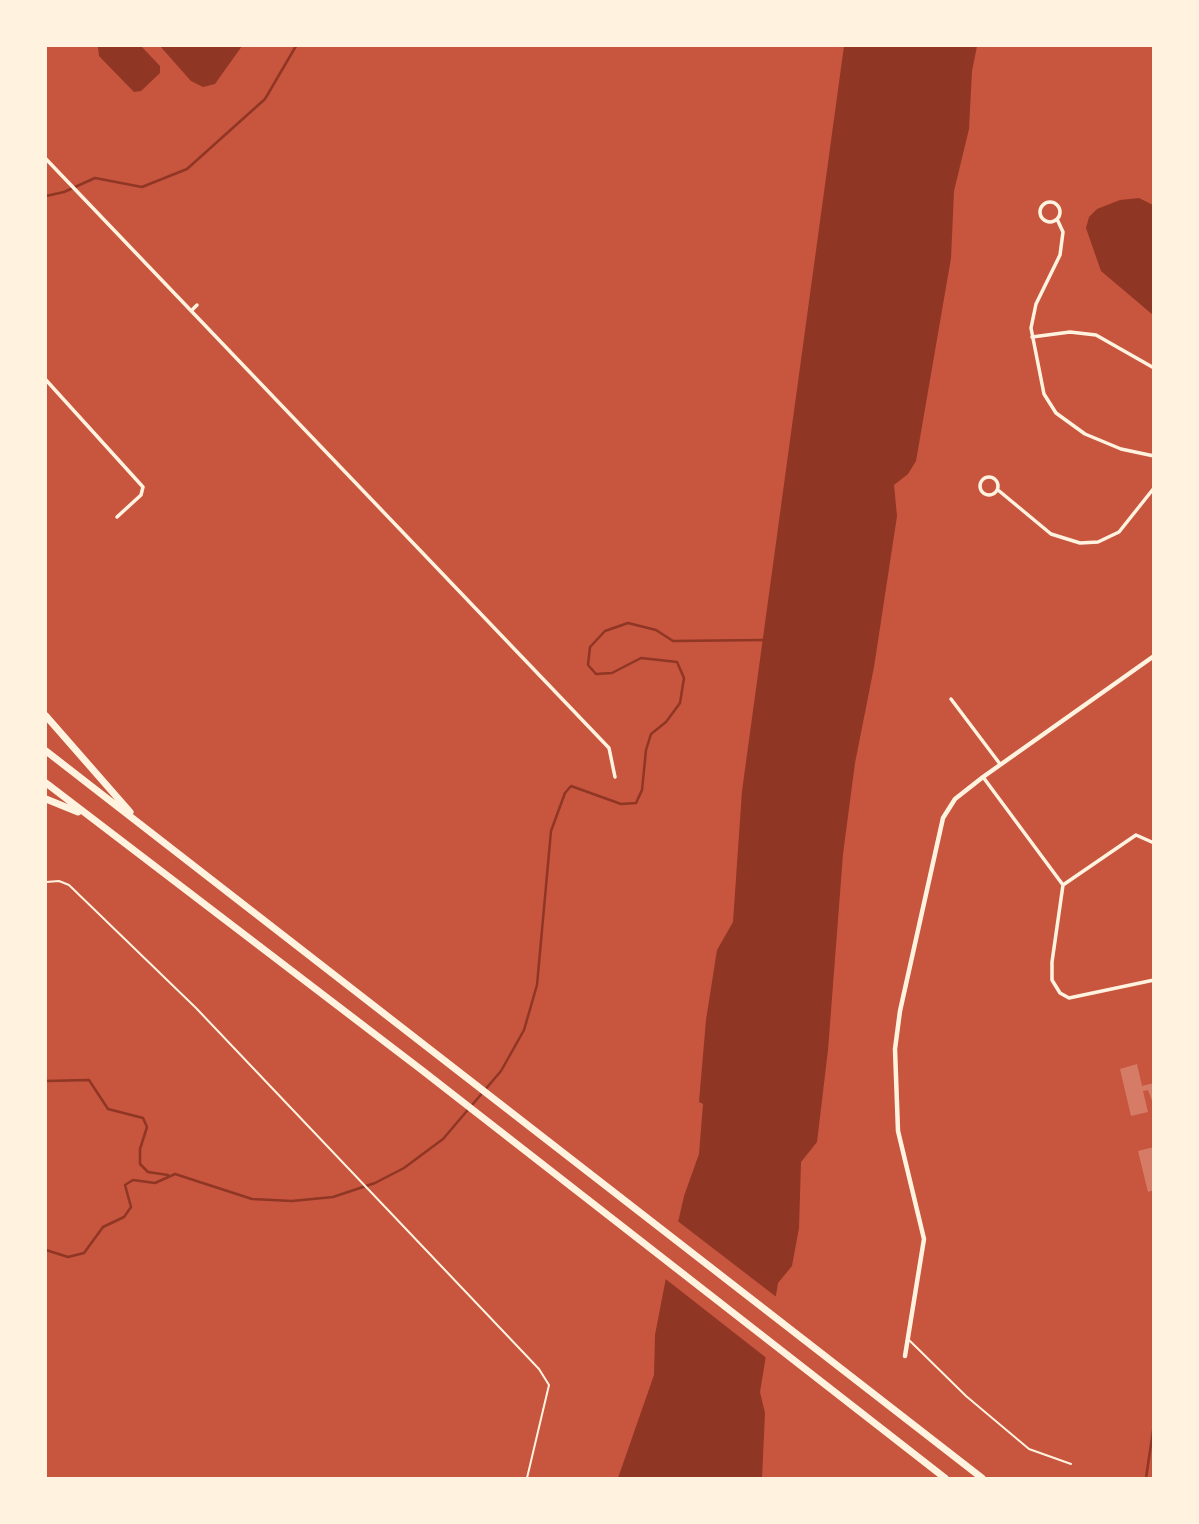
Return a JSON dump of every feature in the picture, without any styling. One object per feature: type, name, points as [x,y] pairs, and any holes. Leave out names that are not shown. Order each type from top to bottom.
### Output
[{"type":"highway","points":[[46,716],[142,826]]},
{"type":"highway","points":[[46,751],[982,1479]]},
{"type":"highway","points":[[46,783],[423,1071],[945,1479]]},
{"type":"highway","points":[[46,799],[86,815]]},
{"type":"street","points":[[46,159],[609,748],[615,777]]},
{"type":"street","points":[[1057,219],[1048,222],[1043,219],[1040,211],[1043,205],[1057,205],[1057,219],[1063,232],[1056,266],[1033,312],[1032,337],[1041,387],[1056,413],[1096,439],[1153,456]]},
{"type":"street","points":[[192,310],[197,305]]},
{"type":"street","points":[[1032,337],[1070,332],[1096,335],[1153,368]]},
{"type":"street","points":[[46,380],[143,487],[141,495],[117,516]]},
{"type":"street","points":[[995,478],[998,491],[985,494],[980,488],[982,480],[995,478]]},
{"type":"street","points":[[998,491],[1051,534],[1080,543],[1098,542],[1119,532],[1153,488]]},
{"type":"street","points":[[905,1356],[924,1243],[898,1131],[894,1074],[897,1034],[941,824],[953,802],[983,777],[1153,656]]},
{"type":"street","points":[[951,699],[1000,764]]},
{"type":"street","points":[[983,777],[1063,885],[1052,962],[1052,980],[1060,993],[1069,998],[1153,980]]},
{"type":"street","points":[[1063,885],[1136,835],[1153,843]]},
{"type":"lane","points":[[909,1339],[966,1396],[1029,1449],[1071,1464]]},
{"type":"path","points":[[46,882],[59,881],[69,885],[196,1008],[547,1379],[549,1385],[527,1479]]},
{"type":"shaded area","points":[[98,46],[141,46],[160,66],[160,73],[141,91],[134,92],[99,56]]},
{"type":"shaded area","points":[[160,46],[242,46],[215,84],[203,87],[191,81]]},
{"type":"shaded area","points":[[844,46],[977,46],[972,71],[969,129],[954,191],[951,258],[916,461],[908,474],[894,485],[897,516],[874,667],[855,763],[843,854],[828,1050],[817,1142],[801,1162],[799,1228],[792,1266],[778,1283],[760,1392],[765,1413],[762,1478],[618,1478],[654,1375],[655,1335],[669,1262],[684,1196],[699,1154],[703,1104],[699,1102],[706,1020],[717,950],[733,922],[742,791]]},
{"type":"shaded area","points":[[1139,198],[1153,205],[1153,315],[1101,271],[1086,228],[1089,217],[1097,209],[1120,200]]},
{"type":"pier","points":[[675,1219],[779,1299],[769,1360],[663,1277]]},
{"type":"building","points":[[1137,1064],[1142,1086],[1154,1083],[1154,1106],[1148,1090],[1143,1091],[1148,1112],[1131,1116],[1120,1069]]},
{"type":"building","points":[[1154,1147],[1154,1190],[1148,1192],[1138,1151]]},
{"type":"waterway","points":[[46,196],[64,192],[95,178],[142,187],[187,169],[265,99],[296,46]]},
{"type":"waterway","points":[[46,1250],[68,1257],[84,1253],[103,1227],[124,1217],[131,1207],[125,1185],[133,1180],[155,1183],[175,1174],[252,1199],[292,1201],[333,1197],[375,1183],[404,1168],[443,1139],[501,1071],[524,1030],[537,985],[551,831],[565,793],[571,786],[621,804],[636,803],[642,790],[646,750],[651,734],[666,722],[680,703],[684,678],[677,662],[641,658],[612,673],[596,674],[588,665],[590,647],[605,631],[628,623],[656,630],[673,641],[763,640]]},
{"type":"waterway","points":[[46,1081],[89,1080],[108,1109],[143,1118],[147,1127],[140,1149],[140,1164],[148,1172],[168,1175]]},
{"type":"waterway","points":[[1146,1478],[1154,1424]]}]
